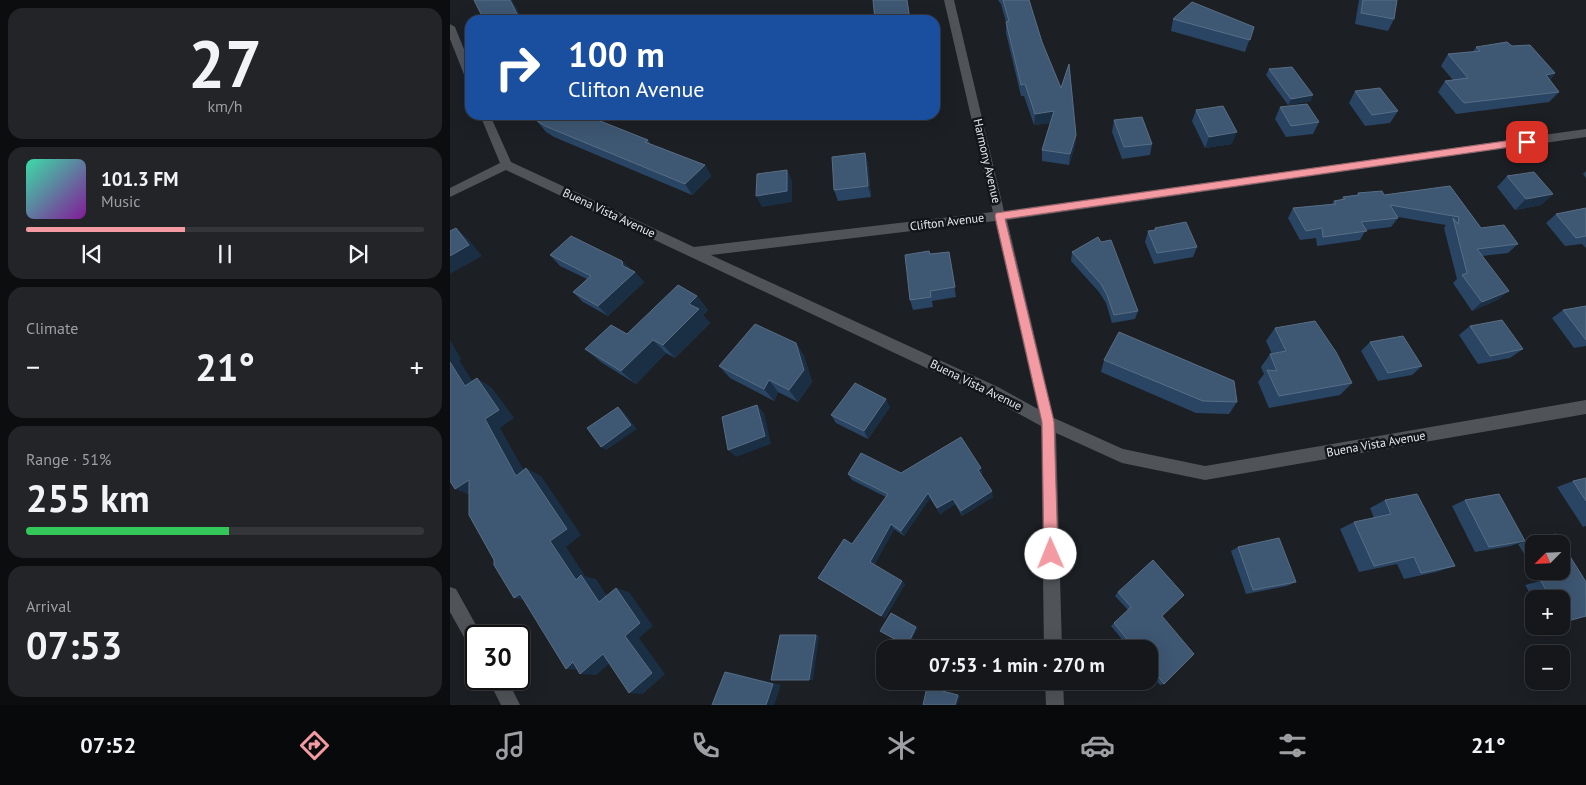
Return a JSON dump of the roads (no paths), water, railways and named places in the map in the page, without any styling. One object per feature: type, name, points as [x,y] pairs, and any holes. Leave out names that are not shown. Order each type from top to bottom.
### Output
[{"type":"street","name":"Harmony Avenue","points":[[949,0],[1048,422],[1054,640]]},
{"type":"street","points":[[450,27],[465,64]]},
{"type":"street","points":[[450,194],[506,166],[488,120]]},
{"type":"street","name":"Clifton Avenue","points":[[694,252],[1000,216],[1586,133]]},
{"type":"street","name":"Buena Vista Avenue","points":[[506,166],[993,392],[1048,422],[1122,456],[1205,473],[1586,408]]},
{"type":"street","points":[[450,596],[466,625]]},
{"type":"street","points":[[503,690],[511,705]]},
{"type":"street","points":[[1054,690],[1055,705]]}]
